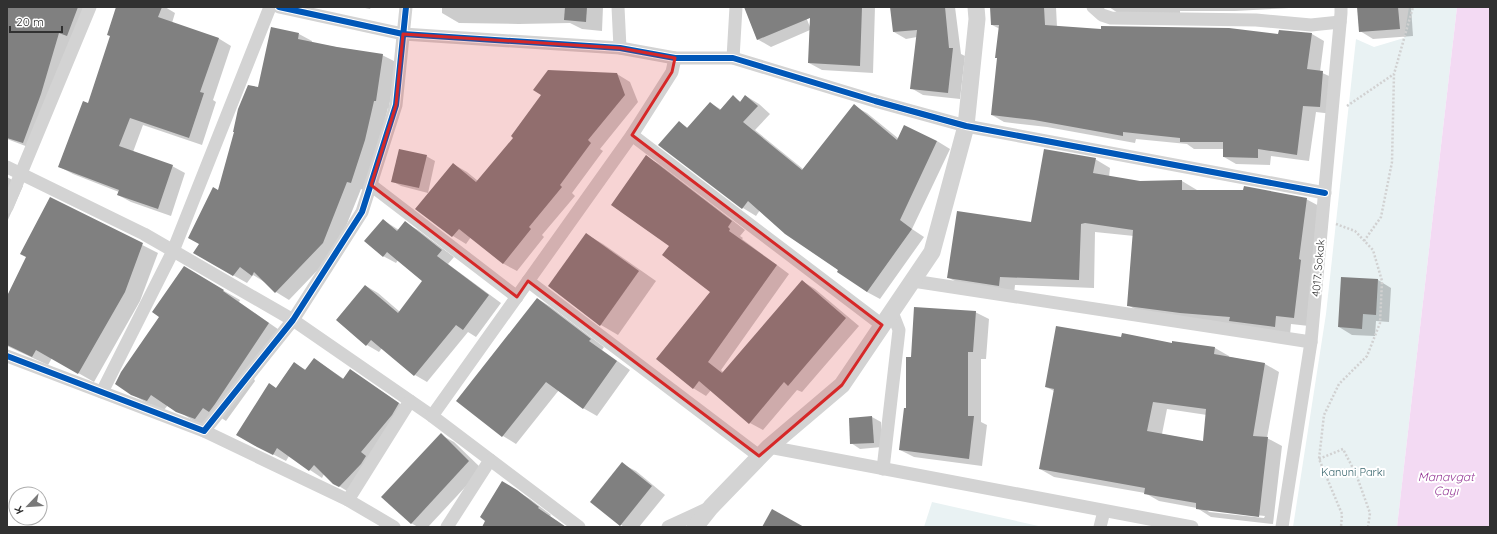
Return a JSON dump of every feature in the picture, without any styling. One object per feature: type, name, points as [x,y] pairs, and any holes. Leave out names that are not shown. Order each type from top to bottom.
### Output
[{"type":"street","points":[[7,207],[90,7]]},
{"type":"street","points":[[102,392],[173,251],[270,7]]},
{"type":"street","points":[[279,7],[403,34],[620,48],[675,58],[734,58],[875,101],[966,126],[1325,193]]},
{"type":"street","points":[[204,431],[293,320],[362,212],[396,106],[406,7]]},
{"type":"street","points":[[618,7],[620,48]]},
{"type":"street","points":[[734,58],[736,7]]},
{"type":"street","points":[[695,527],[711,507],[764,451],[842,385],[932,252],[966,126],[977,19],[976,7]]},
{"type":"street","points":[[1092,7],[1102,15],[1111,18],[1256,20],[1311,25],[1340,22]]},
{"type":"street","name":"4017. Sokak","points":[[1282,527],[1311,342],[1341,7]]},
{"type":"street","points":[[432,416],[632,135],[672,72],[675,58]]},
{"type":"street","points":[[632,135],[887,318],[899,330],[883,469]]},
{"type":"street","points":[[7,167],[144,234],[293,320],[432,416],[579,527]]},
{"type":"street","points":[[371,185],[517,297]]},
{"type":"street","points":[[913,280],[1311,342]]},
{"type":"street","points":[[528,281],[764,451],[883,469],[1192,527]]},
{"type":"street","points":[[7,356],[204,431],[348,500],[394,527]]},
{"type":"street","points":[[348,500],[410,401]]},
{"type":"street","points":[[447,527],[490,460]]},
{"type":"street","points":[[668,527],[711,507]]},
{"type":"street","points":[[1100,527],[1104,511]]},
{"type":"path","points":[[1364,241],[1381,217],[1392,162],[1394,74],[1412,7]]},
{"type":"path","points":[[1332,116],[1394,74]]},
{"type":"path","points":[[1322,219],[1355,231],[1373,250],[1382,281],[1380,323],[1367,356],[1339,384],[1324,415],[1318,459],[1342,514],[1341,527]]},
{"type":"path","points":[[1318,459],[1343,448],[1356,474],[1370,513],[1368,527]]},
{"type":"highlighted area","points":[[403,34],[620,48],[675,58],[672,72],[632,135],[882,325],[842,385],[759,456],[528,281],[517,297],[371,185],[396,105]]},
{"type":"green space","name":"Kanuni Parkı","points":[[1409,7],[1457,7],[1397,527],[1293,527],[1326,314],[1356,39],[1374,47],[1404,38]]},
{"type":"green space","points":[[932,502],[1043,527],[924,527]]},
{"type":"water","name":"Manavgat Çayı","points":[[1457,7],[1490,7],[1490,527],[1397,527]]},
{"type":"building","points":[[7,7],[78,7],[67,36],[59,33],[41,94],[23,143],[7,138]]},
{"type":"building","points":[[116,7],[162,7],[158,17],[219,38],[200,92],[204,93],[189,138],[130,118],[119,146],[173,165],[158,209],[117,195],[119,190],[58,167],[83,101],[88,103],[110,36],[107,35]]},
{"type":"building","points":[[565,7],[587,7],[586,22],[564,20]]},
{"type":"building","points":[[744,7],[862,7],[860,66],[808,63],[810,18],[757,40]]},
{"type":"building","points":[[890,7],[945,7],[949,48],[953,48],[948,93],[910,89],[917,30],[893,32]]},
{"type":"building","points":[[990,7],[1044,7],[1045,25],[1101,29],[1101,26],[1229,28],[1278,34],[1279,30],[1312,33],[1307,69],[1323,71],[1320,107],[1303,106],[1297,155],[1258,149],[1258,158],[1223,157],[1223,142],[1180,142],[1180,138],[1123,132],[1123,136],[1034,120],[991,115],[999,25],[991,25]]},
{"type":"building","points":[[1357,7],[1398,7],[1400,29],[1359,32]]},
{"type":"building","points":[[271,27],[299,33],[298,39],[383,54],[376,101],[374,101],[365,140],[351,183],[347,182],[323,243],[275,293],[254,272],[252,276],[240,267],[233,276],[193,253],[199,244],[188,238],[213,187],[218,190],[234,132],[238,109],[248,85],[258,87]]},
{"type":"building","points":[[548,70],[617,73],[625,95],[588,140],[591,143],[560,185],[562,187],[529,227],[531,229],[503,264],[459,229],[452,237],[415,209],[453,163],[476,182],[513,138],[511,136],[541,95],[533,90]]},
{"type":"building","points":[[733,95],[740,102],[745,95],[758,106],[743,122],[802,170],[854,104],[897,140],[904,125],[937,141],[900,220],[912,229],[867,292],[837,272],[838,270],[785,234],[748,201],[742,209],[658,145],[679,121],[687,128],[710,102],[720,110]]},
{"type":"building","points":[[399,149],[427,155],[419,188],[391,182]]},
{"type":"building","points":[[1044,149],[1096,158],[1093,173],[1140,181],[1182,180],[1182,190],[1243,190],[1244,186],[1307,198],[1299,259],[1301,260],[1294,318],[1276,316],[1275,327],[1229,321],[1230,317],[1180,313],[1127,306],[1133,230],[1085,223],[1081,224],[1079,280],[1000,277],[999,286],[947,278],[957,211],[1031,222]]},
{"type":"building","points":[[646,155],[732,221],[728,227],[730,229],[729,231],[777,265],[708,362],[722,373],[802,280],[846,318],[788,386],[784,382],[749,424],[699,381],[693,389],[656,359],[710,292],[662,255],[669,246],[611,205]]},
{"type":"building","points":[[50,197],[143,243],[125,292],[78,374],[36,350],[32,357],[7,345],[7,296],[26,257],[20,254]]},
{"type":"building","points":[[383,219],[397,231],[405,221],[442,250],[437,256],[489,295],[463,330],[456,325],[414,376],[371,340],[366,346],[336,320],[365,285],[398,313],[422,281],[387,252],[383,257],[364,241]]},
{"type":"building","points":[[586,233],[639,271],[600,326],[548,286]]},
{"type":"building","points":[[184,266],[224,290],[223,291],[269,323],[209,412],[203,408],[195,419],[176,412],[151,395],[147,401],[131,395],[115,384],[121,372],[159,317],[152,312]]},
{"type":"building","points":[[1341,277],[1378,279],[1376,315],[1363,314],[1362,329],[1338,327]]},
{"type":"building","points":[[537,298],[591,339],[589,341],[617,361],[583,409],[546,382],[502,437],[456,401]]},
{"type":"building","points":[[914,307],[976,311],[973,352],[968,352],[968,416],[974,416],[969,459],[899,450],[904,408],[906,408],[906,357],[911,357]]},
{"type":"building","points":[[1056,326],[1121,337],[1122,333],[1172,343],[1172,341],[1215,347],[1214,354],[1265,363],[1253,436],[1268,437],[1259,517],[1196,509],[1196,503],[1144,494],[1145,488],[1039,469],[1054,389],[1045,387]],"holes":[[[1153,402],[1206,409],[1203,441],[1147,431]]]},
{"type":"building","points":[[314,358],[343,379],[350,369],[399,403],[392,415],[361,452],[366,456],[361,464],[339,487],[333,484],[314,465],[309,471],[277,448],[273,455],[236,435],[269,383],[276,388],[294,362],[305,370]]},
{"type":"building","points":[[872,416],[874,443],[850,444],[849,418]]},
{"type":"building","points":[[441,433],[469,461],[411,524],[381,497]]},
{"type":"building","points":[[622,462],[652,486],[620,526],[590,502]]},
{"type":"building","points":[[502,481],[517,490],[539,507],[538,508],[566,527],[482,527],[485,521],[480,517]]},
{"type":"building","points":[[772,509],[804,527],[762,527]]},
{"type":"cycle path","points":[[279,7],[403,34],[620,48],[675,58],[733,58],[875,101],[966,126],[1325,193]]},
{"type":"cycle path","points":[[7,356],[204,431],[293,320],[362,212],[396,105],[406,7]]}]
